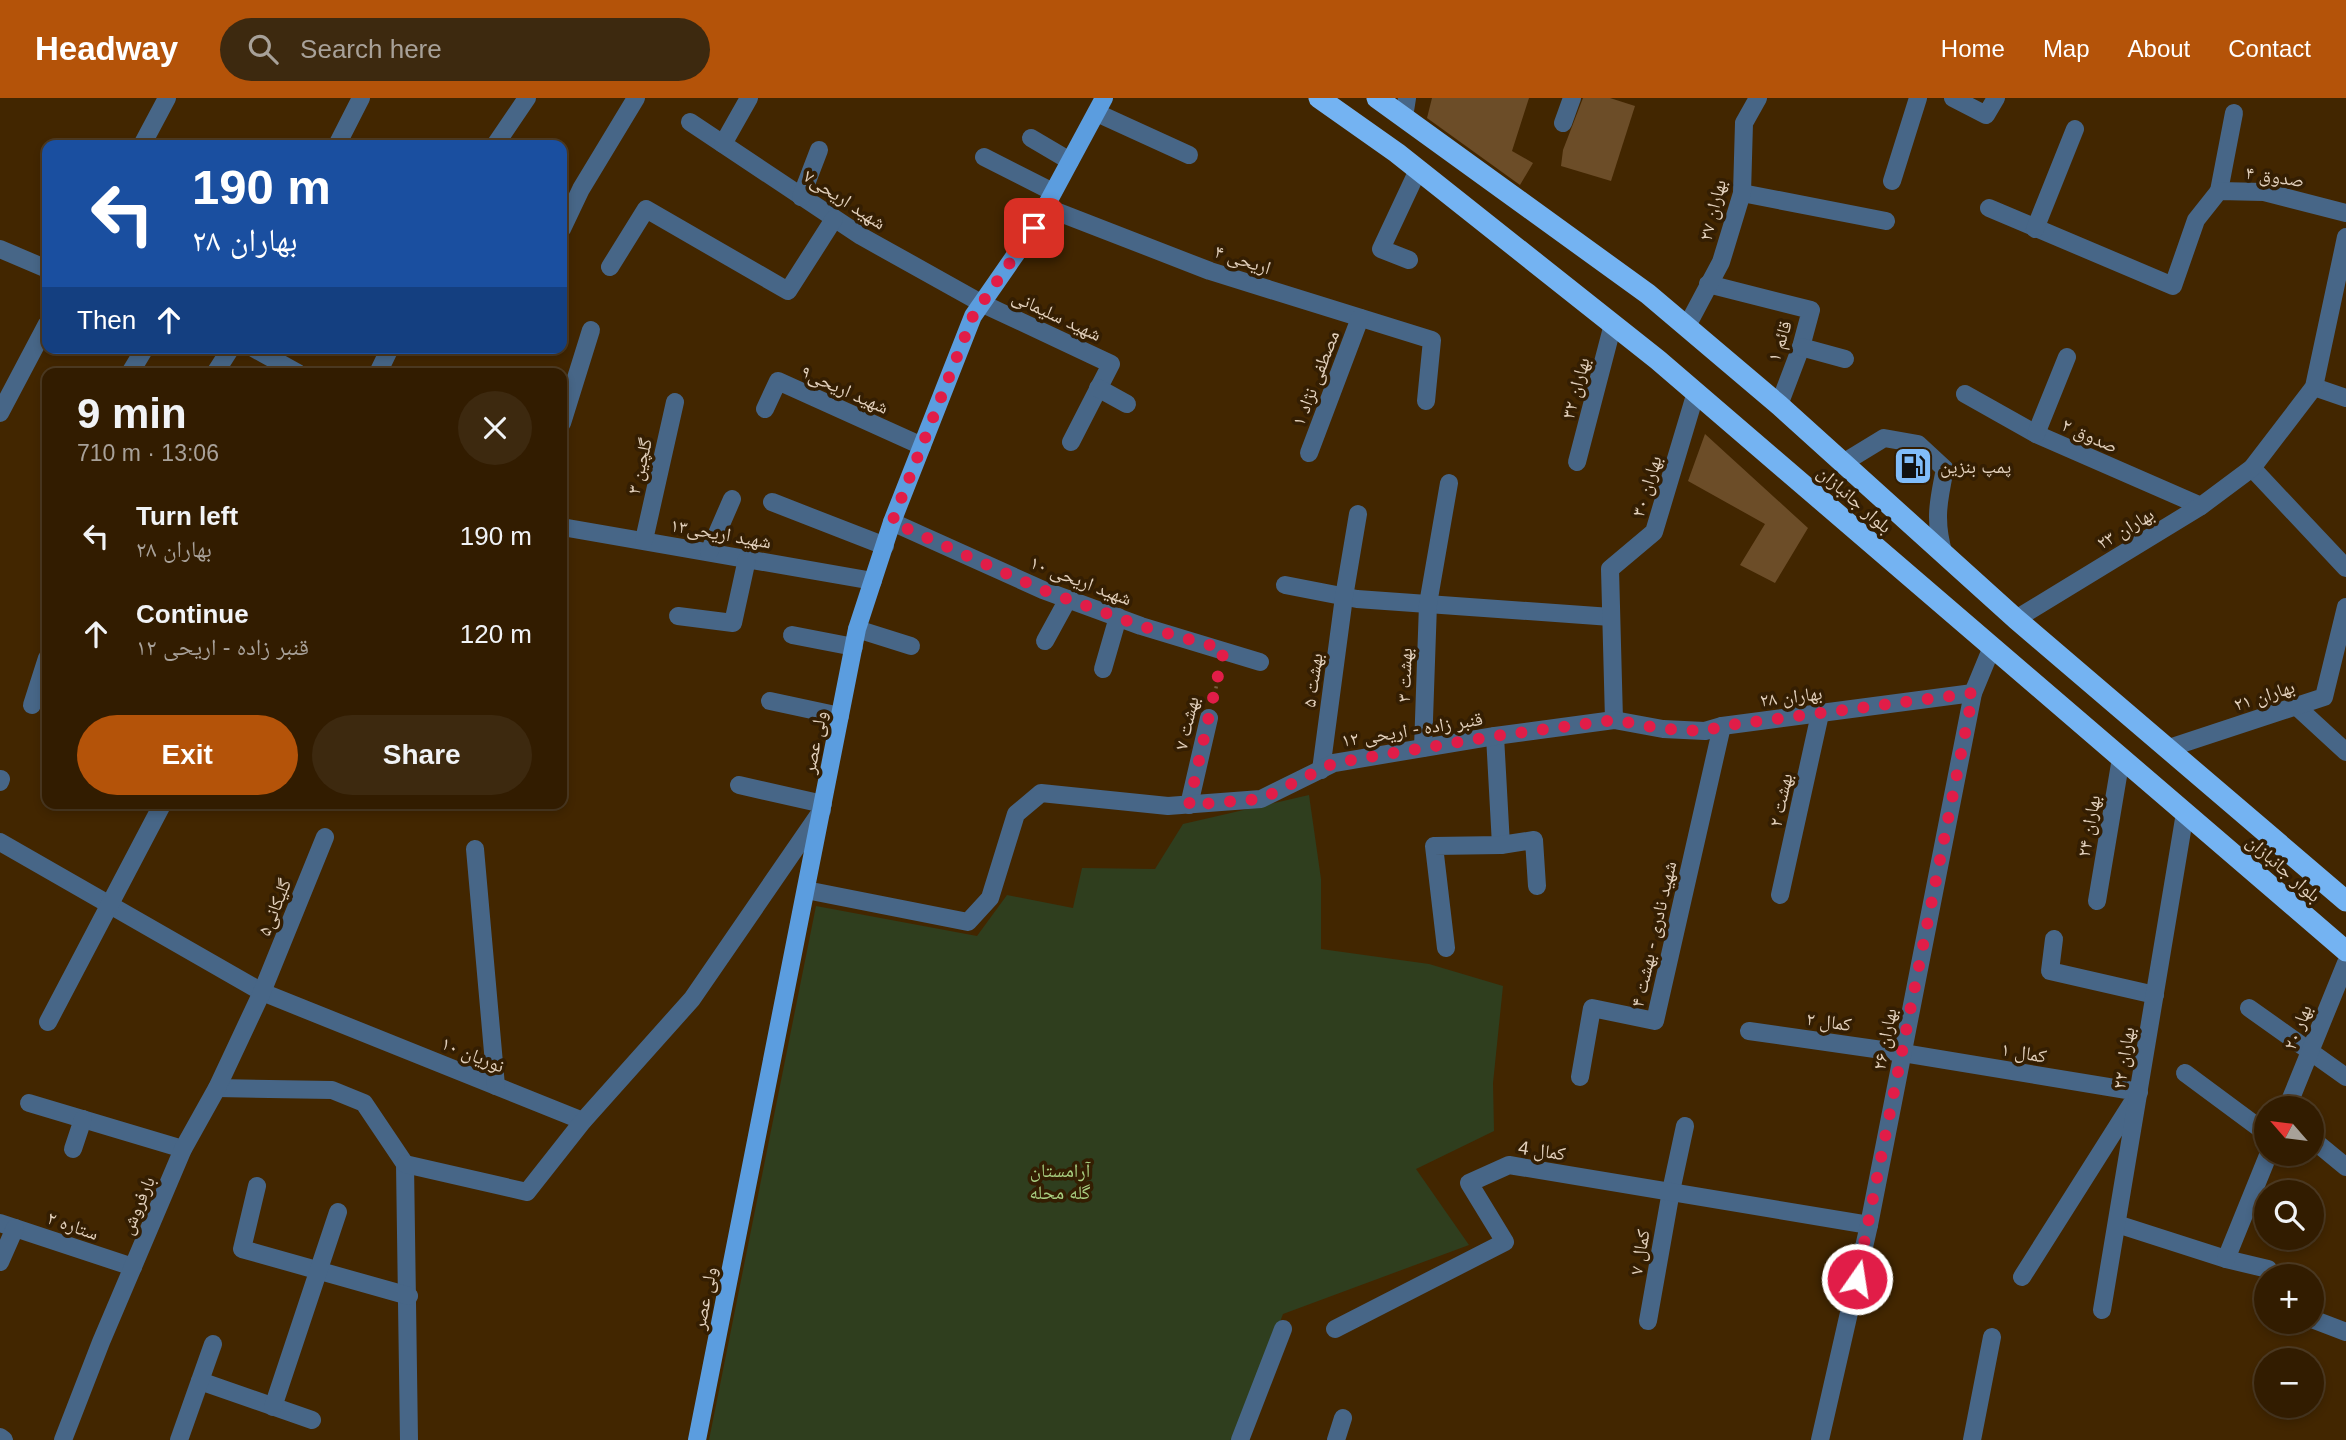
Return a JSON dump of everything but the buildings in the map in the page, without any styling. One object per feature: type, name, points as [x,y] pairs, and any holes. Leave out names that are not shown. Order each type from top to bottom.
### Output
[{"type":"highway","name":"بلوار جانبازان","points":[[1319,98],[1418,170],[1696,392],[2346,951]]},
{"type":"highway","name":"بلوار جانبازان","points":[[1377,98],[1406,108],[1687,326],[1779,405],[2016,619],[2346,901]]},
{"type":"main road","name":"ولی عصر","points":[[697,1440],[858,629],[892,522],[973,316],[1034,228],[1100,106]]},
{"type":"street","points":[[145,140],[167,98]]},
{"type":"street","points":[[340,140],[361,98]]},
{"type":"street","points":[[498,140],[527,98]]},
{"type":"street","points":[[567,218],[580,189],[636,98]]},
{"type":"street","points":[[723,144],[749,98]]},
{"type":"street","points":[[1563,122],[1572,98]]},
{"type":"street","name":"بهاران ۲۷","points":[[1687,326],[1721,262],[1742,193],[1744,123],[1758,98]]},
{"type":"street","points":[[1892,181],[1918,98]]},
{"type":"street","points":[[1953,98],[1986,115],[1996,98]]},
{"type":"street","points":[[1100,106],[1189,155]]},
{"type":"street","points":[[2219,191],[2234,113]]},
{"type":"street","name":"شهید اریحی۷","points":[[690,122],[860,236],[981,303]]},
{"type":"street","points":[[1989,208],[2035,229],[2076,129]]},
{"type":"street","points":[[1031,138],[1070,161]]},
{"type":"street","points":[[801,197],[819,150]]},
{"type":"street","name":"اریحی ۴","points":[[984,158],[1049,200],[1210,271],[1432,340],[1426,401]]},
{"type":"street","points":[[1409,260],[1381,249],[1418,170]]},
{"type":"street","name":"صدوق ۴","points":[[2035,229],[2173,286],[2196,220],[2219,191],[2264,192],[2346,213]]},
{"type":"street","points":[[1742,193],[1886,221]]},
{"type":"street","points":[[610,267],[646,209],[788,291],[834,219]]},
{"type":"street","points":[[2346,237],[2314,387],[2346,398]]},
{"type":"street","points":[[0,249],[42,267]]},
{"type":"street","name":"قائم ۱","points":[[1708,284],[1811,310],[1801,347],[1779,405]]},
{"type":"street","name":"شهید سلیمانی","points":[[981,303],[1111,364],[1071,442]]},
{"type":"street","name":"مصطفی نژاد ۱","points":[[1309,453],[1360,318]]},
{"type":"street","name":"بهاران ۳۲","points":[[1577,462],[1613,324]]},
{"type":"street","points":[[567,407],[591,330]]},
{"type":"street","points":[[0,412],[42,333]]},
{"type":"street","points":[[1801,347],[1845,359]]},
{"type":"street","points":[[263,354],[286,368]]},
{"type":"street","points":[[2036,434],[2067,357]]},
{"type":"street","name":"شهید اریحی۹","points":[[765,409],[778,382],[922,446]]},
{"type":"street","name":"بهاران ۲۳","points":[[2016,619],[2201,506],[2252,468],[2314,387]]},
{"type":"street","points":[[1098,388],[1127,404]]},
{"type":"street","name":"بهاران ۳۰","points":[[1611,617],[1610,569],[1654,532],[1696,392]]},
{"type":"street","name":"صدوق ۲","points":[[1965,394],[2036,434],[2201,506]]},
{"type":"street","name":"گلچین ۳","points":[[644,540],[675,402]]},
{"type":"street","points":[[1843,463],[1884,438],[1918,444],[1945,469],[1937,504],[1937,533],[1944,555]]},
{"type":"street","points":[[2252,468],[2346,568]]},
{"type":"street","name":"بهشت ۳","points":[[1423,748],[1428,604],[1449,483]]},
{"type":"street","points":[[709,552],[732,499]]},
{"type":"street","points":[[772,502],[885,545]]},
{"type":"street","name":"بهشت ۵","points":[[1321,769],[1358,514]]},
{"type":"street","name":"شهید اریحی ۱۰","points":[[892,522],[1068,599],[1260,662]]},
{"type":"street","name":"شهید اریحی۱۳","points":[[567,528],[873,581]]},
{"type":"street","points":[[678,616],[733,623],[747,559]]},
{"type":"street","points":[[1285,585],[1344,597],[1611,617],[1614,720]]},
{"type":"street","points":[[1045,641],[1068,599]]},
{"type":"street","name":"بهاران ۲۱","points":[[2169,748],[2324,697],[2341,654],[2346,607]]},
{"type":"street","points":[[1103,669],[1118,617]]},
{"type":"street","points":[[858,629],[911,646]]},
{"type":"street","points":[[792,635],[854,648]]},
{"type":"street","name":"بهاران ۲۶","points":[[1820,1440],[1869,1225],[1973,693],[1992,647]]},
{"type":"street","points":[[32,705],[42,674]]},
{"type":"street","name":"بهاران ۲۸","points":[[1614,720],[1664,729],[1705,731],[1722,726],[1973,693]]},
{"type":"street","points":[[770,701],[840,716]]},
{"type":"street","points":[[2296,706],[2346,752]]},
{"type":"street","name":"بهشت ۲","points":[[1780,895],[1820,714]]},
{"type":"street","name":"بهشت ۷","points":[[1189,805],[1209,718]]},
{"type":"street","name":"قنبر زاده - اریحی ۱۲","points":[[806,890],[968,922],[990,898],[1016,814],[1041,793],[1168,806],[1261,799],[1334,763],[1495,736],[1614,720]]},
{"type":"street","name":"شهید نادری - بهشت ۴","points":[[1580,1077],[1592,1008],[1655,1021],[1722,726]]},
{"type":"street","points":[[1495,736],[1501,845]]},
{"type":"street","name":"بهاران ۲۴","points":[[2097,901],[2121,758]]},
{"type":"street","points":[[405,1164],[527,1192],[583,1121],[692,999],[822,807],[739,785]]},
{"type":"street","points":[[48,1023],[160,809]]},
{"type":"street","name":"بهاران ۲۲","points":[[2102,1310],[2185,813]]},
{"type":"street","name":"گلیکانی۵","points":[[262,992],[325,837]]},
{"type":"street","points":[[1446,948],[1434,846],[1501,845],[1534,840],[1537,886]]},
{"type":"street","name":"نوریان ۱۰","points":[[0,842],[262,992],[583,1121]]},
{"type":"street","points":[[475,849],[496,1086]]},
{"type":"street","points":[[2054,939],[2050,971],[2155,995]]},
{"type":"street","name":"بهار ۲۰","points":[[2292,1096],[2346,963]]},
{"type":"street","name":"بارفروش","points":[[63,1440],[183,1149],[217,1088],[262,992]]},
{"type":"street","points":[[2249,1007],[2346,1077]]},
{"type":"street","name":"کمال ۲","points":[[1749,1031],[1903,1053]]},
{"type":"street","name":"کمال ۱","points":[[1903,1053],[2139,1092]]},
{"type":"street","points":[[2185,1073],[2254,1124]]},
{"type":"street","points":[[217,1088],[332,1090],[364,1103],[405,1164],[409,1440]]},
{"type":"street","points":[[2022,1277],[2139,1092]]},
{"type":"street","points":[[29,1103],[183,1149]]},
{"type":"street","points":[[73,1149],[83,1119]]},
{"type":"street","name":"کمال ۷","points":[[1648,1321],[1685,1126]]},
{"type":"street","points":[[2324,1149],[2346,1167]]},
{"type":"street","name":"کمال 4","points":[[1335,1329],[1505,1242],[1469,1183],[1509,1165],[1869,1225]]},
{"type":"street","points":[[2226,1259],[2264,1166]]},
{"type":"street","points":[[257,1186],[242,1249],[409,1296]]},
{"type":"street","points":[[273,1407],[338,1212]]},
{"type":"street","points":[[2117,1224],[2254,1266]]},
{"type":"street","points":[[0,1262],[8,1225]]},
{"type":"street","name":"ستاره ۲","points":[[8,1225],[133,1267]]},
{"type":"street","points":[[2324,1324],[2346,1332]]},
{"type":"street","points":[[1240,1440],[1283,1329]]},
{"type":"street","points":[[1972,1440],[1992,1337]]},
{"type":"street","points":[[179,1440],[214,1344]]},
{"type":"street","points":[[200,1381],[312,1420]]},
{"type":"street","points":[[1336,1440],[1343,1418]]},
{"type":"path","name":"بهشت ۷","points":[[1209,718],[1224,649]]},
{"type":"green space","name":"آرامستان گله محله","points":[[1309,795],[1321,879],[1321,949],[1429,964],[1503,986],[1493,1083],[1494,1131],[1416,1169],[1469,1245],[1283,1314],[1236,1440],[709,1440],[816,906],[977,936],[1007,895],[1073,908],[1082,868],[1155,869],[1183,824]]},
{"type":"place","name":"پمپ بنزین","points":[[1913,466]]},
{"type":"route","points":[[1034,228],[973,316],[892,522],[1043,590],[1141,626],[1224,649],[1189,805],[1261,799],[1334,763],[1495,736],[1614,720],[1664,729],[1705,731],[1722,726],[1973,693],[1857,1279]]}]
